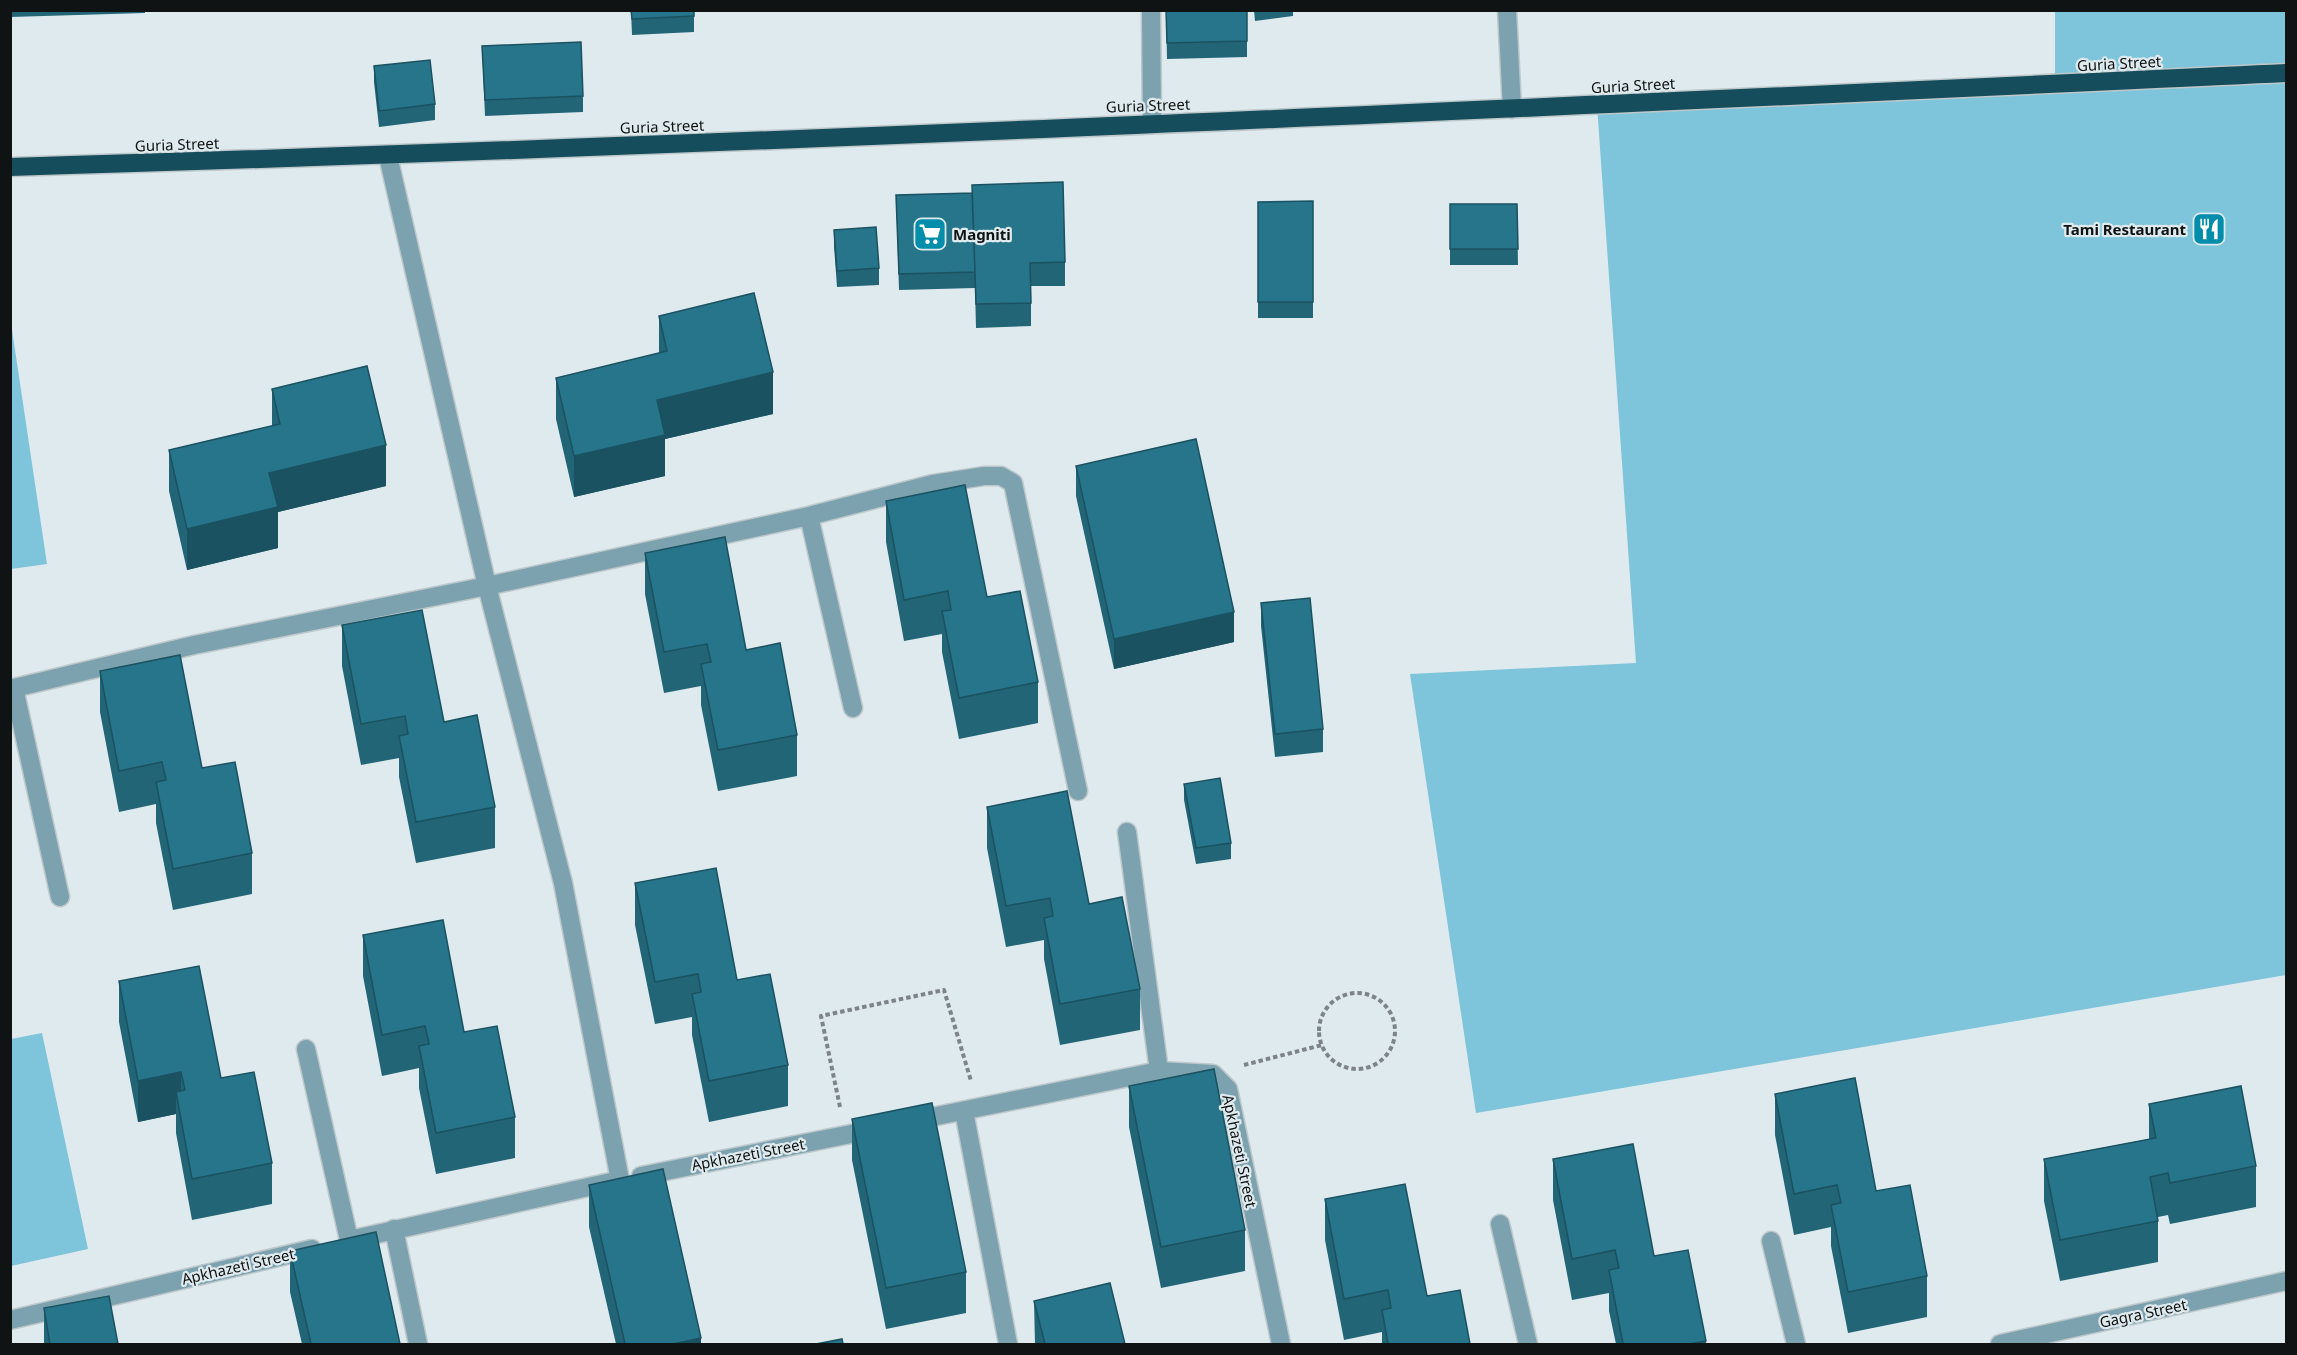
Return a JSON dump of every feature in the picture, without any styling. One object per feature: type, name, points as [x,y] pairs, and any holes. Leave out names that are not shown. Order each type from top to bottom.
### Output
[{"type":"highway","name":"Guria Street","points":[[10,166],[388,156],[1512,109],[2286,73]]},
{"type":"street","points":[[1151,10],[1152,123]]},
{"type":"street","points":[[1507,10],[1512,109]]},
{"type":"street","points":[[388,156],[487,586],[563,884],[620,1180]]},
{"type":"street","points":[[60,897],[12,688],[194,645],[487,586],[809,516],[933,484],[964,479],[1001,476],[1013,483],[1078,791]]},
{"type":"street","points":[[809,516],[853,708]]},
{"type":"street","points":[[1127,832],[1159,1071]]},
{"type":"street","points":[[306,1048],[337,1243]]},
{"type":"street","name":"Apkhazeti Street","points":[[10,1320],[337,1243],[620,1180],[1159,1071],[1213,1074],[1228,1089],[1281,1344]]},
{"type":"street","points":[[972,1109],[1008,1344]]},
{"type":"street","points":[[1500,1224],[1528,1344]]},
{"type":"street","points":[[394,1230],[418,1344]]},
{"type":"street","points":[[1771,1240],[1796,1344]]},
{"type":"street","name":"Gagra Street","points":[[2001,1344],[2063,1338],[2286,1281]]},
{"type":"path","points":[[846,1135],[821,1016],[944,990],[972,1109]]},
{"type":"path","points":[[1356,993],[1368,995],[1387,1008],[1393,1019],[1395,1032],[1393,1044],[1386,1056],[1376,1064],[1364,1069],[1351,1069],[1339,1065],[1328,1056],[1322,1045],[1319,1034],[1325,1010],[1344,996],[1356,993]]},
{"type":"path","points":[[1213,1074],[1322,1045]]},
{"type":"shaded area","points":[[2055,11],[2286,11],[2286,975],[1476,1113],[1410,674],[1636,663],[1597,105],[2055,83]]},
{"type":"shaded area","points":[[11,323],[47,564],[10,569]]},
{"type":"shaded area","points":[[42,1033],[88,1249],[11,1266],[11,1039]]},
{"type":"building","points":[[631,10],[694,10],[694,16],[632,19]]},
{"type":"building","points":[[1166,10],[1247,10],[1247,41],[1167,43]]},
{"type":"building","points":[[581,42],[583,96],[485,100],[482,46]]},
{"type":"building","points":[[430,60],[435,104],[379,111],[374,66]]},
{"type":"building","points":[[1063,182],[1065,262],[1030,263],[1031,303],[976,304],[972,185]]},
{"type":"building","points":[[972,193],[975,272],[899,274],[896,195]]},
{"type":"building","points":[[1313,201],[1313,302],[1258,302],[1258,202]]},
{"type":"building","points":[[1450,204],[1517,204],[1518,249],[1450,249]]},
{"type":"building","points":[[876,227],[879,268],[837,271],[834,230]]},
{"type":"building","points":[[754,293],[773,372],[657,400],[665,435],[574,456],[556,378],[667,351],[659,316]]},
{"type":"building","points":[[367,366],[386,445],[269,473],[278,507],[187,529],[169,450],[280,424],[272,389]]},
{"type":"building","points":[[1196,439],[1234,612],[1114,639],[1076,466]]},
{"type":"building","points":[[965,485],[987,597],[1020,591],[1038,682],[959,698],[942,611],[951,610],[948,591],[904,600],[886,501]]},
{"type":"building","points":[[725,537],[746,650],[780,643],[797,735],[718,750],[701,664],[711,662],[707,644],[664,652],[645,553]]},
{"type":"building","points":[[1310,598],[1323,729],[1275,734],[1261,603]]},
{"type":"building","points":[[422,610],[444,722],[477,715],[495,807],[416,822],[399,736],[408,734],[405,716],[361,724],[342,625]]},
{"type":"building","points":[[180,655],[202,768],[235,762],[252,853],[173,869],[156,782],[166,780],[162,762],[119,771],[100,671]]},
{"type":"building","points":[[1220,778],[1231,843],[1196,848],[1184,784]]},
{"type":"building","points":[[1067,791],[1089,904],[1122,897],[1140,989],[1060,1004],[1044,918],[1053,916],[1050,898],[1006,906],[987,807]]},
{"type":"building","points":[[716,868],[737,980],[770,974],[788,1065],[709,1081],[692,994],[701,992],[698,974],[655,982],[635,883]]},
{"type":"building","points":[[443,920],[464,1032],[497,1026],[515,1117],[436,1133],[419,1046],[429,1044],[425,1026],[382,1035],[363,935]]},
{"type":"building","points":[[199,966],[221,1078],[254,1072],[272,1163],[192,1179],[176,1092],[185,1090],[181,1072],[138,1081],[119,981]]},
{"type":"building","points":[[1214,1069],[1245,1230],[1161,1247],[1129,1086]]},
{"type":"building","points":[[1855,1078],[1876,1191],[1910,1185],[1927,1276],[1848,1292],[1831,1205],[1841,1203],[1837,1185],[1794,1194],[1775,1094]]},
{"type":"building","points":[[2241,1086],[2256,1166],[2170,1183],[2168,1173],[2150,1177],[2158,1221],[2060,1240],[2044,1159],[2156,1138],[2149,1104]]},
{"type":"building","points":[[932,1103],[966,1272],[886,1288],[852,1119]]},
{"type":"building","points":[[1633,1144],[1654,1256],[1688,1250],[1706,1341],[1689,1344],[1623,1344],[1609,1270],[1619,1268],[1615,1250],[1572,1259],[1553,1159]]},
{"type":"building","points":[[663,1169],[701,1338],[673,1344],[625,1344],[589,1185]]},
{"type":"building","points":[[1405,1184],[1427,1296],[1460,1290],[1470,1344],[1388,1344],[1382,1310],[1391,1308],[1388,1290],[1344,1299],[1325,1199]]},
{"type":"building","points":[[376,1232],[400,1344],[311,1344],[290,1251]]},
{"type":"building","points":[[1110,1283],[1125,1344],[1045,1344],[1034,1301]]},
{"type":"building","points":[[109,1296],[118,1344],[50,1344],[44,1308]]},
{"type":"building","points":[[842,1339],[843,1344],[816,1344]]},
{"type":"place","name":"Tami Restaurant","points":[[2209,229]]},
{"type":"place","name":"Magniti","points":[[930,234]]}]
